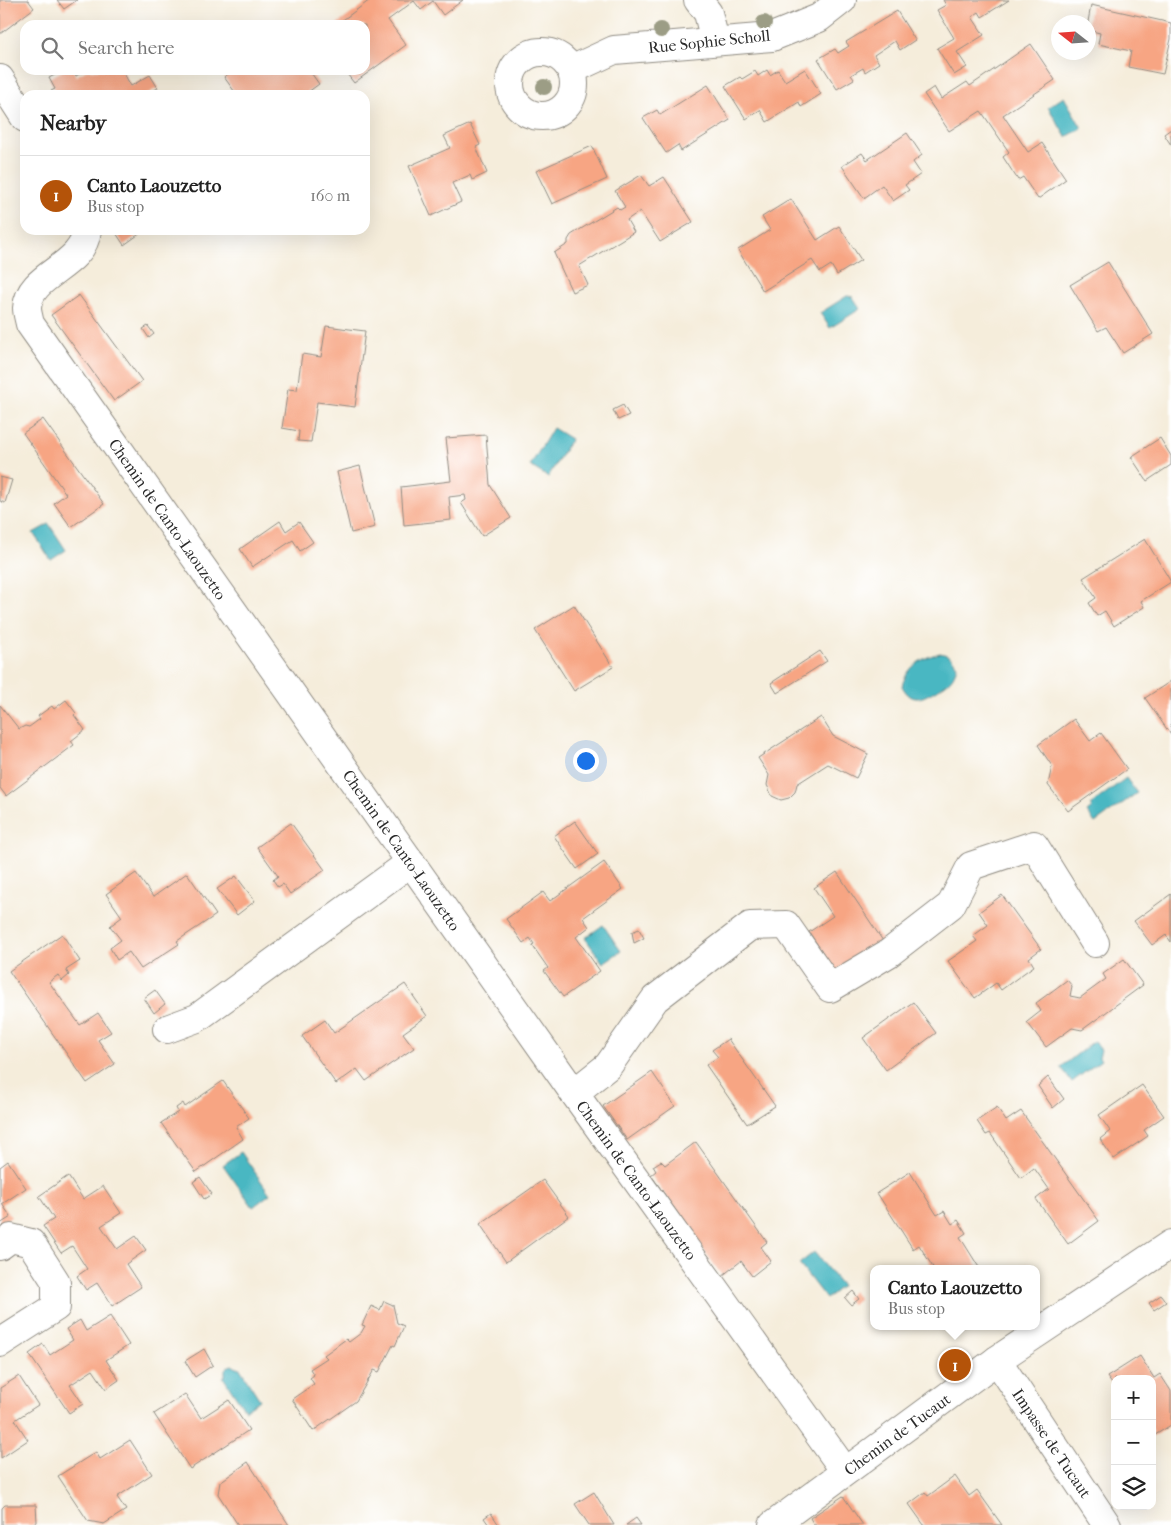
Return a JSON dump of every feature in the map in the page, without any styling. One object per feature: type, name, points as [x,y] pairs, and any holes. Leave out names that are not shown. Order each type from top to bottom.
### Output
[{"type":"street","points":[[698,0],[708,13],[715,42]]},
{"type":"street","name":"Rue Sophie Scholl","points":[[571,70],[614,50],[772,37],[819,18],[842,0]]},
{"type":"street","points":[[0,79],[20,110]]},
{"type":"street","name":"Chemin de Canto-Laouzetto","points":[[86,235],[76,255],[38,285],[30,295],[27,309],[30,324],[574,1093],[845,1471]]},
{"type":"street","points":[[574,1093],[608,1066],[655,999],[750,926],[786,925],[830,988],[889,953],[951,905],[971,866],[1034,845],[1095,943]]},
{"type":"street","points":[[167,1029],[197,1018],[411,862]]},
{"type":"street","points":[[0,1246],[11,1238],[31,1243],[56,1282],[56,1307],[0,1344]]},
{"type":"street","name":"Chemin de Tucaut","points":[[774,1525],[998,1360],[1171,1244]]},
{"type":"street","name":"Impasse de Tucaut","points":[[998,1360],[1107,1525]]},
{"type":"water","points":[[1064,97],[1082,128],[1066,137],[1048,107]]},
{"type":"water","points":[[847,296],[853,297],[860,309],[830,328],[820,313]]},
{"type":"water","points":[[553,428],[571,439],[548,477],[530,466]]},
{"type":"water","points":[[49,524],[66,550],[51,560],[33,533]]},
{"type":"water","points":[[940,653],[950,657],[957,666],[950,680],[945,685],[923,697],[914,698],[910,696],[902,686],[907,674],[916,664]]},
{"type":"water","points":[[1126,778],[1137,793],[1095,823],[1087,812],[1092,808],[1090,805]]},
{"type":"water","points":[[603,925],[621,951],[603,963],[585,938]]},
{"type":"water","points":[[1094,1041],[1101,1050],[1099,1057],[1101,1060],[1072,1082],[1061,1067]]},
{"type":"water","points":[[241,1152],[270,1194],[253,1207],[223,1165]]},
{"type":"water","points":[[814,1252],[842,1286],[826,1299],[799,1264]]},
{"type":"water","points":[[232,1365],[237,1368],[239,1367],[260,1400],[245,1410],[223,1377],[225,1376],[225,1369]]},
{"type":"building","points":[[0,0],[28,0],[34,8],[0,34]]},
{"type":"building","points":[[57,0],[77,0],[64,9]]},
{"type":"building","points":[[370,0],[463,0],[443,15],[433,1],[421,10],[414,1],[388,20],[406,45],[370,71],[370,20],[343,20]]},
{"type":"building","points":[[943,0],[1009,0],[982,17],[979,12],[972,17],[984,35],[957,52],[967,67],[954,75],[937,48],[954,38],[937,10],[946,5]]},
{"type":"building","points":[[1091,5],[1171,23],[1171,39],[1163,74],[1128,67],[1131,51],[1098,44],[1100,33],[1096,32],[1096,15],[1089,15]]},
{"type":"building","points":[[897,11],[915,40],[900,50],[895,41],[874,55],[879,63],[865,72],[863,68],[851,75],[854,79],[837,89],[818,59],[835,49],[838,53],[849,46],[846,42]]},
{"type":"building","points":[[1031,44],[1055,80],[1003,115],[1028,152],[1042,143],[1066,179],[1038,199],[1023,177],[1018,180],[1003,157],[1009,152],[981,111],[949,131],[924,94],[934,87],[941,99],[967,82],[970,86]]},
{"type":"building","points":[[805,69],[821,94],[801,107],[799,102],[767,122],[760,110],[746,119],[725,86],[755,71],[758,76],[767,70],[770,75],[778,70],[785,81]]},
{"type":"building","points":[[55,75],[125,75],[131,86],[150,75],[158,88],[154,90],[53,90],[55,89],[49,78]]},
{"type":"building","points":[[227,75],[313,75],[319,84],[311,90],[233,90],[224,77]]},
{"type":"building","points":[[348,75],[365,75],[354,83]]},
{"type":"building","points":[[708,85],[730,120],[681,151],[678,145],[666,153],[643,118],[657,110],[660,115]]},
{"type":"building","points":[[470,124],[480,145],[476,147],[487,173],[472,180],[470,175],[452,183],[461,202],[431,216],[409,166],[450,148],[444,136]]},
{"type":"building","points":[[1171,129],[1171,145],[1164,134]]},
{"type":"building","points":[[907,133],[922,155],[913,162],[921,174],[905,185],[909,190],[893,201],[882,185],[864,198],[842,166],[862,153],[867,160]]},
{"type":"building","points":[[592,146],[607,179],[552,204],[536,171]]},
{"type":"building","points":[[641,175],[649,186],[664,177],[693,222],[660,242],[640,211],[627,220],[634,232],[579,266],[588,285],[572,292],[554,253],[568,244],[571,235],[617,207],[620,210],[625,207],[615,191]]},
{"type":"building","points":[[791,199],[817,240],[839,226],[861,260],[837,275],[831,265],[820,272],[812,260],[763,291],[738,250],[770,230],[762,217]]},
{"type":"building","points":[[117,235],[138,235],[124,245]]},
{"type":"building","points":[[1108,262],[1153,334],[1123,353],[1106,327],[1098,331],[1070,285]]},
{"type":"building","points":[[79,295],[142,381],[114,401],[51,315]]},
{"type":"building","points":[[148,326],[154,334],[149,338],[143,329]]},
{"type":"building","points":[[326,326],[365,331],[355,407],[317,402],[311,442],[298,441],[299,431],[282,428],[288,389],[297,390],[302,354],[321,357]]},
{"type":"building","points":[[623,405],[629,415],[618,420],[613,410]]},
{"type":"building","points":[[43,419],[104,504],[71,527],[54,503],[66,494],[23,433]]},
{"type":"building","points":[[486,435],[490,485],[511,518],[482,536],[461,503],[466,500],[465,495],[449,497],[451,520],[404,525],[401,487],[451,481],[446,438]]},
{"type":"building","points":[[1160,438],[1171,456],[1171,465],[1147,481],[1131,457]]},
{"type":"building","points":[[360,466],[375,527],[351,533],[337,472]]},
{"type":"building","points":[[0,477],[12,480],[5,503],[0,501]]},
{"type":"building","points":[[280,521],[286,531],[299,522],[313,542],[300,551],[293,540],[252,567],[240,549]]},
{"type":"building","points":[[1145,539],[1171,582],[1141,601],[1144,607],[1114,626],[1105,611],[1097,616],[1089,603],[1096,598],[1083,578]]},
{"type":"building","points":[[574,605],[613,667],[574,691],[535,630]]},
{"type":"building","points":[[820,651],[827,661],[777,693],[771,683]]},
{"type":"building","points":[[1171,681],[1171,735],[1145,698]]},
{"type":"building","points":[[66,700],[85,730],[71,741],[74,745],[6,796],[0,788],[0,705],[19,729],[25,726],[29,727],[40,719],[38,716],[52,706],[54,709]]},
{"type":"building","points":[[821,717],[833,736],[868,754],[856,778],[828,764],[797,784],[795,792],[789,798],[781,800],[772,796],[767,785],[769,775],[758,758]]},
{"type":"building","points":[[1074,719],[1090,741],[1101,733],[1127,769],[1068,811],[1048,785],[1052,766],[1038,745]]},
{"type":"building","points":[[575,821],[598,854],[577,869],[554,836]]},
{"type":"building","points":[[291,823],[325,870],[290,894],[283,884],[278,887],[273,880],[278,876],[257,847]]},
{"type":"building","points":[[604,862],[623,889],[583,918],[589,927],[576,937],[600,971],[563,997],[544,971],[548,968],[532,945],[534,944],[530,938],[523,943],[506,919],[543,892],[550,901]]},
{"type":"building","points":[[837,872],[883,941],[836,972],[809,932],[833,916],[814,888]]},
{"type":"building","points":[[136,873],[153,897],[187,873],[216,915],[177,941],[179,944],[141,969],[129,952],[117,960],[110,948],[121,940],[110,926],[122,917],[106,894]]},
{"type":"building","points":[[236,876],[255,901],[237,915],[217,889]]},
{"type":"building","points":[[1171,894],[1171,942],[1166,935],[1152,945],[1134,921]]},
{"type":"building","points":[[1002,895],[1041,949],[1029,958],[1034,966],[1001,990],[996,983],[975,998],[948,961],[977,941],[973,936],[988,925],[979,912]]},
{"type":"building","points":[[639,929],[644,938],[634,943],[632,932]]},
{"type":"building","points":[[62,934],[80,961],[66,970],[69,975],[62,981],[58,975],[49,982],[80,1025],[98,1013],[111,1032],[98,1040],[115,1064],[87,1083],[9,971]]},
{"type":"building","points":[[1124,959],[1143,985],[1082,1030],[1072,1028],[1046,1047],[1027,1022],[1041,1011],[1036,1003],[1067,980],[1072,986],[1070,996],[1080,998],[1106,979],[1103,974]]},
{"type":"building","points":[[405,984],[427,1016],[403,1033],[414,1048],[366,1081],[357,1069],[336,1084],[302,1036],[325,1020],[334,1033]]},
{"type":"building","points":[[155,990],[165,1004],[154,1013],[144,998]]},
{"type":"building","points":[[913,1002],[936,1033],[886,1070],[863,1038]]},
{"type":"building","points":[[728,1039],[775,1106],[747,1124],[706,1065],[718,1057],[712,1050]]},
{"type":"building","points":[[652,1072],[675,1106],[627,1140],[603,1106]]},
{"type":"building","points":[[1048,1077],[1064,1099],[1053,1108],[1038,1086]]},
{"type":"building","points":[[223,1081],[249,1118],[236,1127],[243,1139],[196,1172],[161,1123],[178,1112],[176,1108],[183,1103],[185,1107]]},
{"type":"building","points":[[1142,1085],[1164,1116],[1144,1130],[1148,1136],[1114,1159],[1100,1139],[1110,1131],[1099,1115]]},
{"type":"building","points":[[997,1107],[1006,1121],[1021,1111],[1099,1221],[1068,1244],[1036,1199],[1049,1189],[1034,1168],[1021,1178],[990,1133],[986,1135],[977,1121]]},
{"type":"building","points":[[696,1142],[767,1242],[761,1247],[771,1261],[752,1276],[741,1261],[722,1276],[651,1175],[656,1171],[653,1166],[661,1161],[665,1165]]},
{"type":"building","points":[[8,1161],[26,1188],[2,1204],[11,1217],[0,1224],[0,1167]]},
{"type":"building","points":[[910,1172],[937,1215],[944,1211],[952,1224],[958,1220],[966,1233],[960,1237],[978,1265],[932,1265],[919,1245],[913,1249],[877,1193]]},
{"type":"building","points":[[68,1176],[83,1199],[103,1186],[121,1213],[101,1226],[117,1249],[136,1236],[146,1250],[126,1264],[141,1287],[112,1306],[97,1283],[86,1290],[77,1276],[87,1269],[72,1246],[61,1253],[43,1226],[54,1219],[39,1196]]},
{"type":"building","points":[[200,1177],[212,1194],[204,1199],[193,1182]]},
{"type":"building","points":[[543,1180],[569,1216],[506,1262],[480,1224]]},
{"type":"building","points":[[853,1291],[859,1299],[851,1305],[845,1298]]},
{"type":"building","points":[[1161,1295],[1166,1302],[1154,1310],[1149,1303]]},
{"type":"building","points":[[384,1301],[393,1305],[397,1323],[404,1326],[395,1346],[393,1345],[379,1372],[374,1370],[356,1401],[313,1431],[292,1399],[314,1384],[310,1378],[314,1375],[310,1369],[327,1358],[324,1355],[346,1339],[349,1342],[361,1333],[365,1326],[362,1325],[371,1306],[380,1310]]},
{"type":"building","points":[[110,1316],[129,1345],[106,1360],[119,1380],[106,1389],[93,1370],[70,1385],[83,1404],[69,1413],[29,1354],[43,1344],[50,1355],[73,1340],[66,1329],[80,1320],[86,1331]]},
{"type":"building","points":[[204,1349],[213,1365],[195,1377],[185,1361]]},
{"type":"building","points":[[1140,1356],[1152,1375],[1111,1375],[1111,1382],[1107,1377]]},
{"type":"building","points":[[1160,1374],[1171,1391],[1171,1425],[1156,1434],[1156,1377]]},
{"type":"building","points":[[19,1376],[38,1405],[15,1420],[28,1440],[1,1458],[0,1388]]},
{"type":"building","points":[[185,1394],[201,1418],[229,1400],[249,1430],[190,1469],[154,1414]]},
{"type":"building","points":[[130,1440],[152,1474],[117,1497],[126,1510],[104,1524],[88,1521],[58,1476],[96,1452],[100,1459]]},
{"type":"building","points":[[248,1462],[289,1525],[238,1525],[218,1494],[220,1482]]},
{"type":"building","points":[[955,1476],[969,1496],[977,1490],[1002,1525],[924,1525],[909,1504],[925,1492],[928,1496]]},
{"type":"building","points":[[594,1492],[614,1525],[589,1525],[575,1504]]},
{"type":"building","points":[[843,1496],[863,1525],[814,1525],[810,1518]]},
{"type":"building","points":[[5,1505],[36,1505],[37,1522],[32,1525],[2,1525],[2,1508]]},
{"type":"building","points":[[491,1513],[499,1525],[489,1525],[484,1518]]},
{"type":"building","points":[[636,1518],[641,1525],[626,1525]]},
{"type":"place","name":"Canto Laouzetto","points":[[955,1365]]}]
